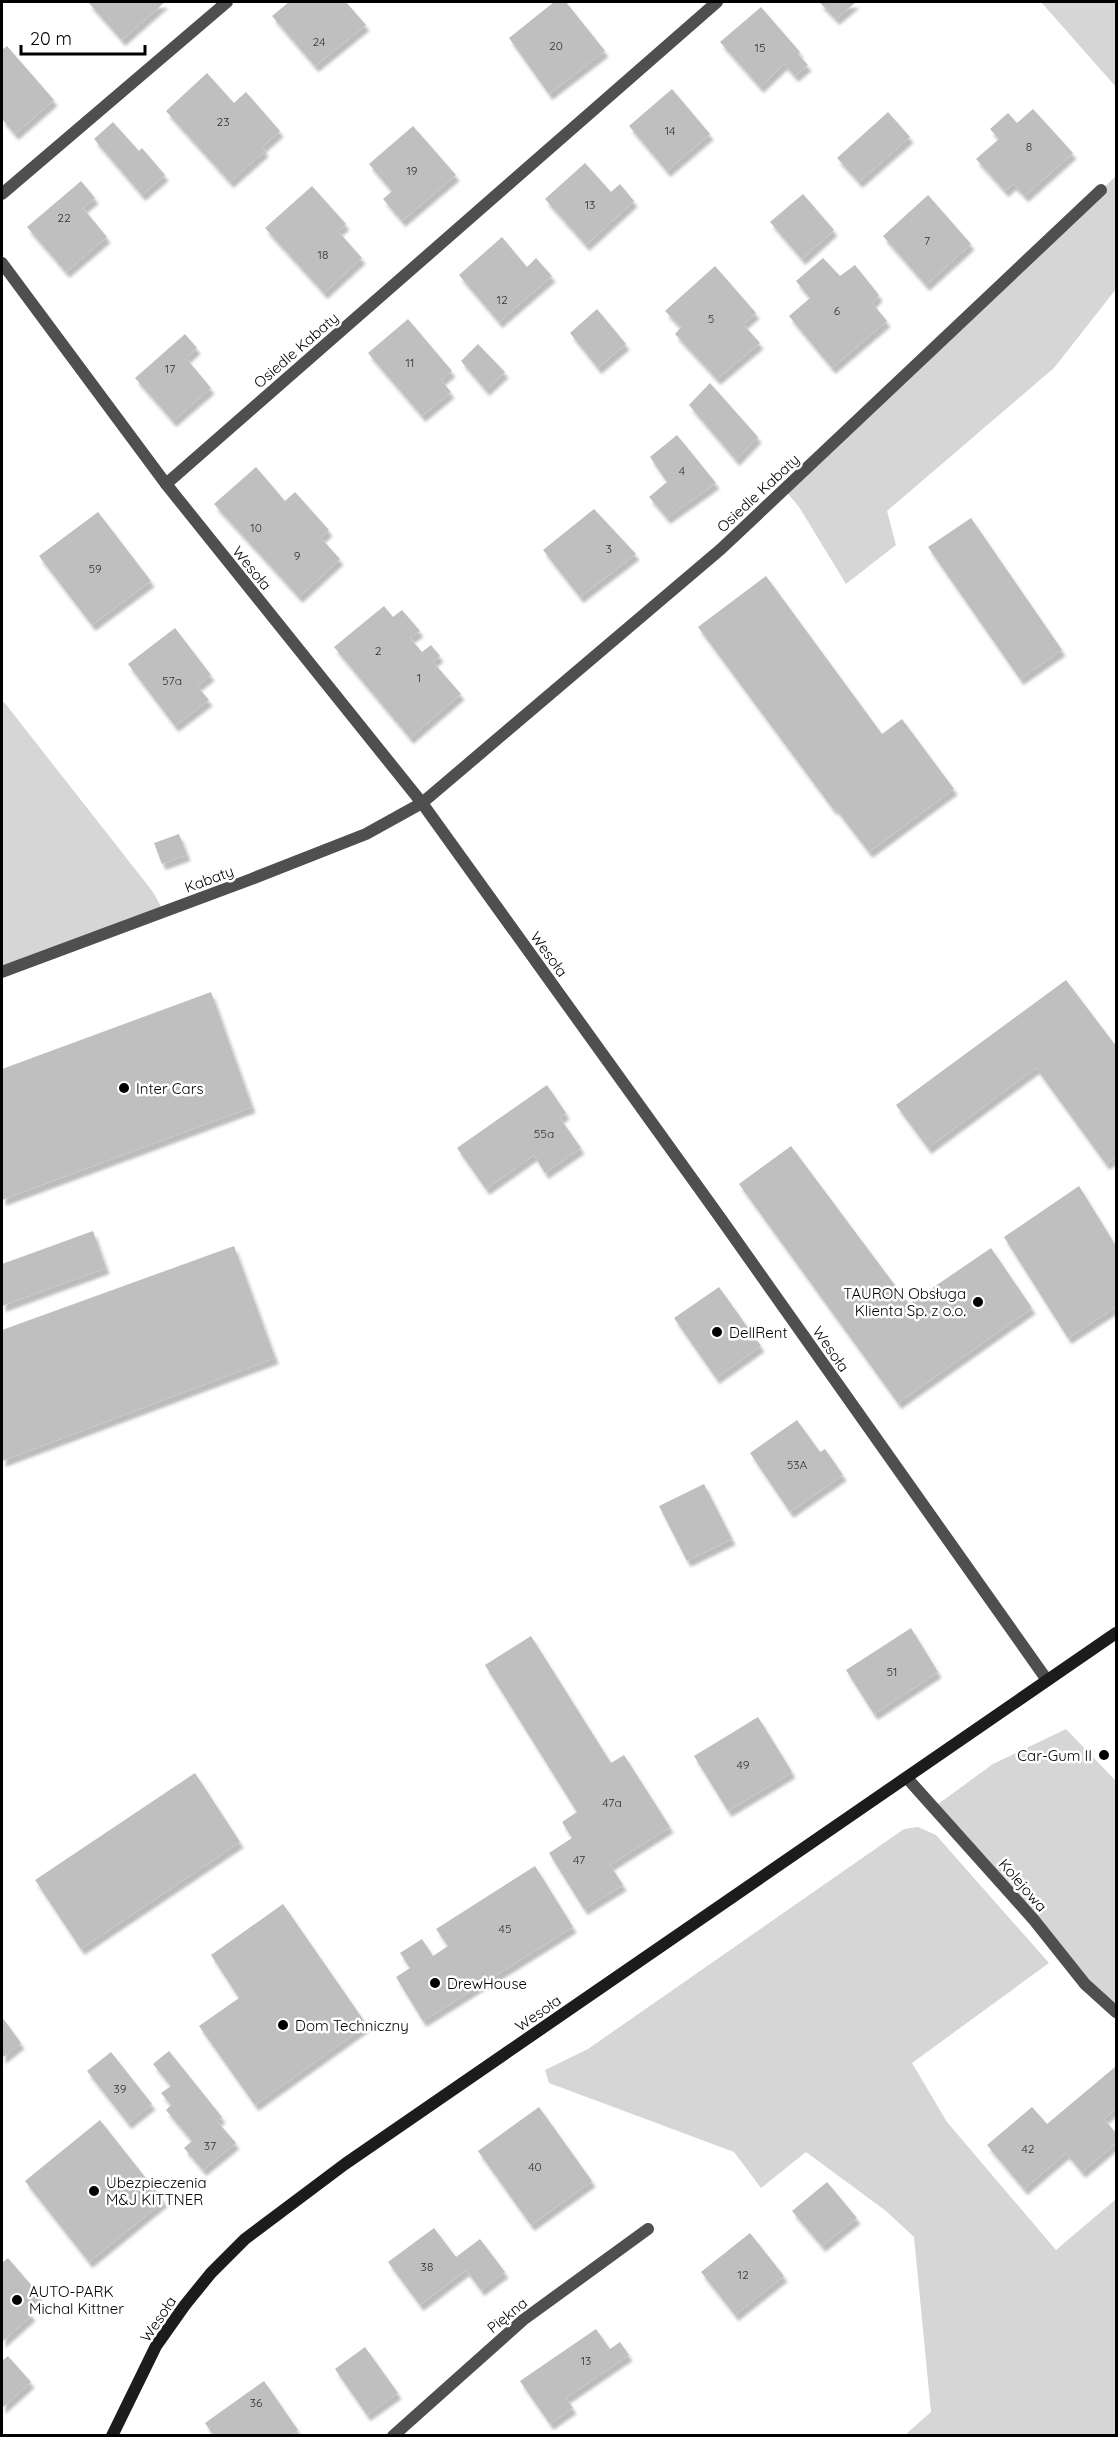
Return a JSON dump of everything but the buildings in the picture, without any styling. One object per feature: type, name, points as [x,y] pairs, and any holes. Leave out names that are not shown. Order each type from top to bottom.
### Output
[{"type":"street","points":[[2,194],[227,2]]},
{"type":"street","name":"Osiedle Kabaty","points":[[166,484],[717,2]]},
{"type":"street","name":"Osiedle Kabaty","points":[[422,803],[721,549],[1101,190]]},
{"type":"street","name":"Wesoła","points":[[2,263],[166,484],[422,803],[726,1226],[1047,1680]]},
{"type":"street","name":"Kabaty","points":[[2,972],[366,834],[422,803]]},
{"type":"street","name":"Wesoła","points":[[112,2436],[156,2346],[211,2273],[245,2239],[345,2164],[1116,1633]]},
{"type":"street","name":"Kolejowa","points":[[907,1778],[1034,1920],[1084,1984],[1116,2012]]},
{"type":"street","name":"Piękna","points":[[393,2436],[523,2320],[648,2229]]},
{"type":"shaded area","points":[[1041,2],[1116,2],[1116,87]]},
{"type":"shaded area","points":[[1116,176],[1116,289],[1054,368],[887,511],[896,545],[846,584],[799,507],[784,489]]},
{"type":"shaded area","points":[[4,702],[153,892],[164,912],[2,972],[2,704]]},
{"type":"shaded area","points":[[1066,1729],[1116,1781],[1116,2012],[934,1807],[993,1764]]},
{"type":"shaded area","points":[[918,1827],[936,1835],[1049,1963],[912,2063],[947,2122],[1056,2250],[1116,2199],[1116,2435],[908,2435],[907,2433],[931,2412],[914,2237],[886,2211],[806,2152],[761,2188],[734,2152],[549,2083],[545,2070],[588,2049],[904,1829]]},
{"type":"place","name":"Inter Cars","points":[[124,1088]]},
{"type":"place","name":"TAURON Obsługa Klienta Sp. z o.o.","points":[[978,1302]]},
{"type":"place","name":"DellRent","points":[[717,1332]]},
{"type":"place","name":"Car-Gum II","points":[[1104,1755]]},
{"type":"place","name":"DrewHouse","points":[[435,1983]]},
{"type":"place","name":"Dom Techniczny","points":[[283,2025]]},
{"type":"place","name":"Ubezpieczenia M&J KITTNER","points":[[94,2191]]},
{"type":"place","name":"AUTO-PARK Michal Kittner","points":[[17,2300]]}]
